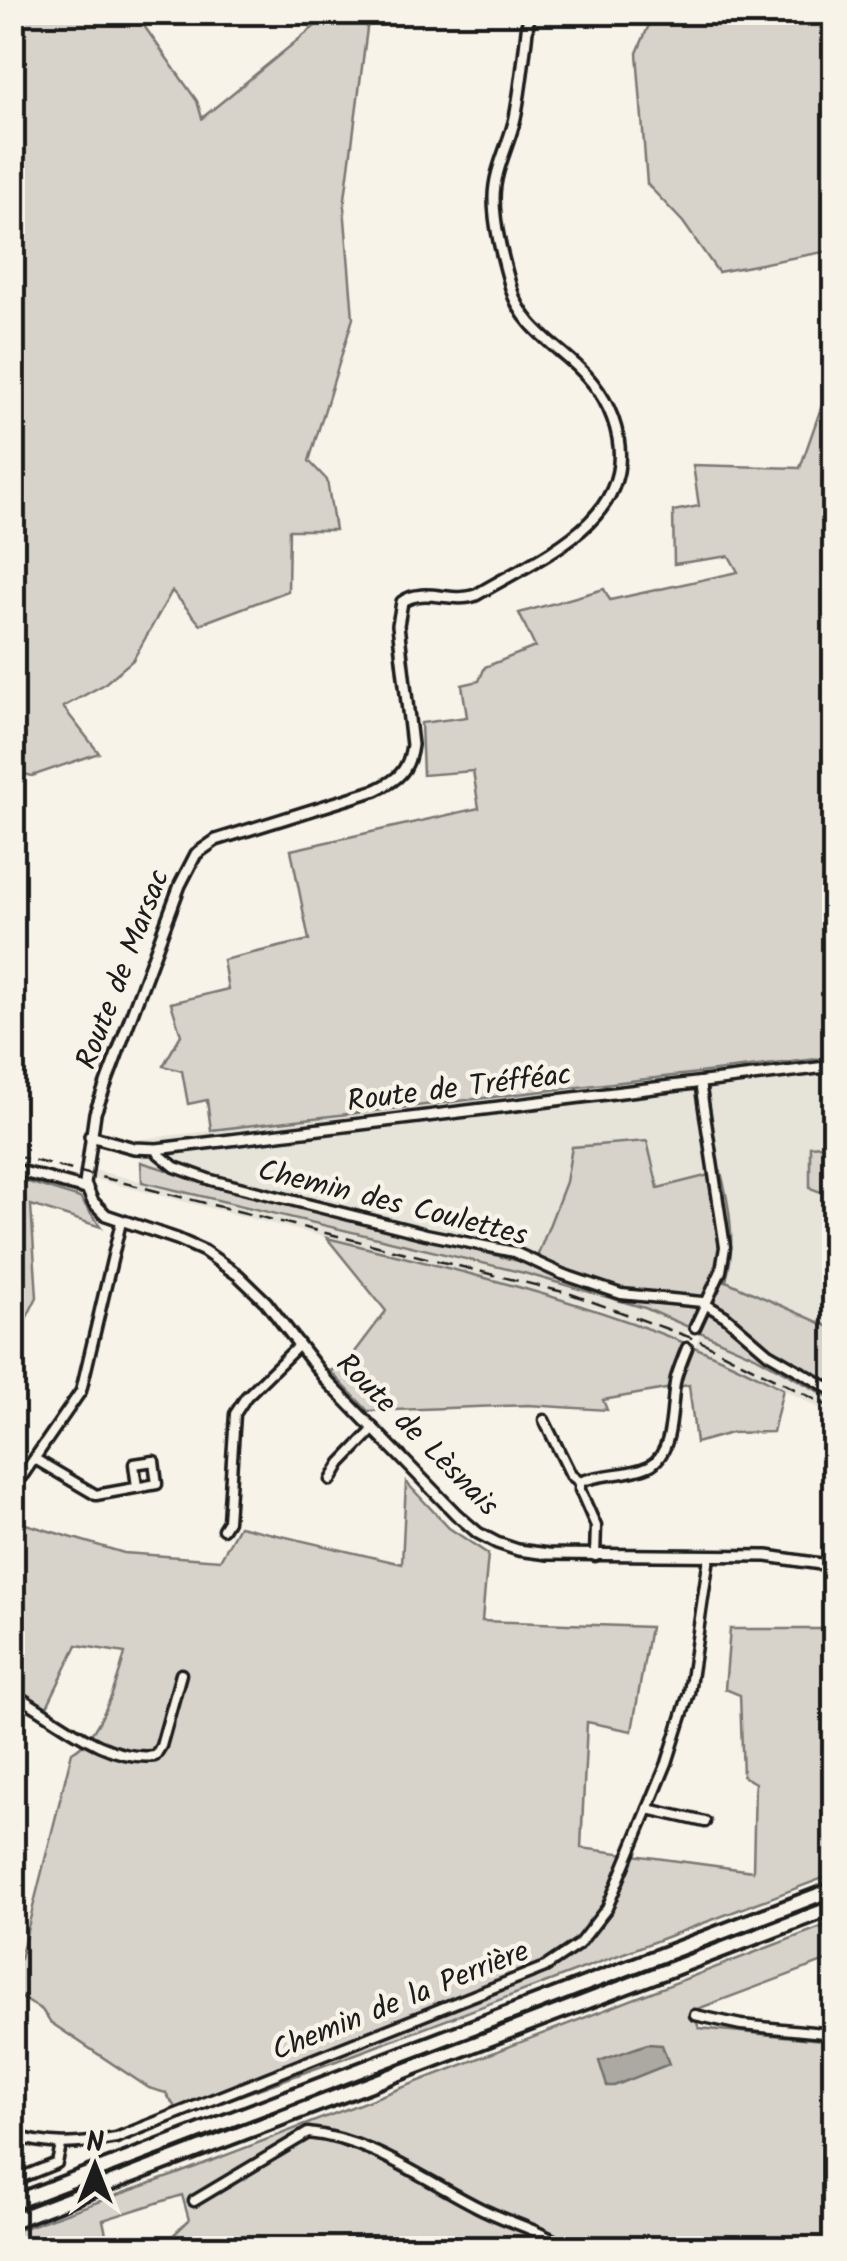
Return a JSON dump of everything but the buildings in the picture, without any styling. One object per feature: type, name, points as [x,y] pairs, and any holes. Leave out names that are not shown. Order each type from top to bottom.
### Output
[{"type":"highway","points":[[12,2202],[834,1889]]},
{"type":"highway","points":[[12,2221],[834,1907]]},
{"type":"street","name":"Route de Marsac","points":[[90,1136],[101,1094],[180,885],[196,854],[216,840],[376,790],[398,778],[411,758],[412,745],[398,625],[402,602],[410,596],[476,595],[576,534],[610,496],[620,458],[613,419],[593,382],[522,315],[499,238],[494,185],[514,119],[529,12]]},
{"type":"street","name":"Route de Tréfféac","points":[[90,1136],[157,1150],[834,1066]]},
{"type":"street","points":[[695,1327],[721,1271],[724,1247],[700,1082]]},
{"type":"street","points":[[12,1170],[86,1189],[90,1136]]},
{"type":"street","name":"Chemin des Coulettes","points":[[157,1150],[176,1166],[211,1180],[514,1252],[562,1274],[622,1294],[706,1304]]},
{"type":"street","name":"Route de Lèsnais","points":[[86,1189],[96,1207],[121,1222],[177,1239],[238,1274],[373,1430],[478,1533],[518,1550],[595,1556],[782,1557],[834,1566]]},
{"type":"street","points":[[12,1490],[81,1391],[121,1222]]},
{"type":"street","points":[[706,1304],[768,1353],[834,1390]]},
{"type":"street","points":[[223,1529],[228,1521],[235,1414],[246,1397],[298,1346]]},
{"type":"street","points":[[580,1482],[646,1467],[657,1460],[669,1428],[676,1379],[687,1348]]},
{"type":"street","points":[[544,1420],[571,1475],[580,1482],[596,1526],[595,1556]]},
{"type":"street","points":[[331,1480],[373,1430]]},
{"type":"street","points":[[35,1458],[96,1494],[138,1487]]},
{"type":"street","name":"Chemin de la Perrière","points":[[12,2135],[62,2146],[116,2138],[545,1967],[579,1944],[607,1908],[667,1763],[689,1693],[709,1556]]},
{"type":"street","points":[[12,1693],[103,1748],[142,1758],[155,1756],[161,1746],[181,1674]]},
{"type":"street","points":[[648,1808],[705,1822]]},
{"type":"street","points":[[696,2016],[740,2025],[834,2034]]},
{"type":"street","points":[[194,2201],[308,2133],[330,2135],[418,2171],[477,2207],[567,2248]]},
{"type":"street","points":[[12,2181],[57,2164],[62,2146]]},
{"type":"shaded area","points":[[12,13],[135,13],[197,101],[202,118],[331,13],[369,13],[344,206],[353,318],[309,461],[327,480],[335,530],[289,530],[288,591],[200,624],[172,591],[133,660],[103,685],[63,707],[99,753],[32,776],[12,771]]},
{"type":"shaded area","points":[[654,13],[834,13],[834,250],[718,272],[683,222],[647,184],[637,53]]},
{"type":"shaded area","points":[[834,371],[834,1057],[211,1130],[207,1100],[188,1104],[182,1071],[163,1066],[181,1035],[171,1003],[228,989],[223,960],[309,940],[291,850],[479,808],[473,771],[423,775],[421,723],[467,717],[462,685],[479,681],[485,667],[535,647],[519,613],[604,589],[610,600],[738,572],[729,556],[674,564],[673,511],[699,506],[693,465],[800,468]]},
{"type":"shaded area","points":[[834,1057],[834,1144],[810,1146],[811,1188],[834,1197],[834,1329],[726,1280],[731,1264],[720,1172],[657,1188],[572,1148],[566,1182],[534,1265],[219,1186],[141,1162],[140,1139]]},
{"type":"shaded area","points":[[647,1141],[658,1188],[721,1172],[731,1226],[726,1281],[834,1329],[834,1400],[755,1356],[645,1308],[524,1273],[142,1182],[141,1162],[219,1186],[534,1265],[566,1182],[572,1147]]},
{"type":"shaded area","points":[[834,1144],[834,1197],[810,1188],[810,1146]]},
{"type":"shaded area","points":[[90,1169],[524,1273],[645,1308],[689,1326],[683,1341],[597,1308],[535,1290],[90,1178]]},
{"type":"shaded area","points":[[12,1177],[80,1198],[101,1227],[31,1205],[37,1297],[23,1325],[13,1322]]},
{"type":"shaded area","points":[[327,1238],[560,1299],[674,1338],[783,1389],[773,1432],[731,1433],[696,1443],[689,1385],[603,1400],[607,1410],[528,1405],[368,1411],[330,1371],[346,1364],[386,1311]]},
{"type":"shaded area","points":[[701,1331],[834,1400],[834,1416],[695,1346]]},
{"type":"shaded area","points":[[406,1482],[449,1528],[488,1554],[482,1621],[650,1627],[632,1731],[587,1722],[581,1848],[753,1871],[755,1783],[743,1776],[740,1695],[725,1689],[730,1629],[827,1629],[826,1656],[834,1657],[834,1874],[181,2117],[166,2093],[149,2088],[13,1993],[13,1967],[20,1959],[72,1752],[99,1722],[125,1653],[77,1645],[42,1717],[13,1703],[12,1520],[124,1553],[220,1560],[239,1526],[402,1564]]},
{"type":"shaded area","points":[[834,1922],[834,1958],[692,2011],[699,2028],[834,2041],[834,2248],[160,2248],[189,2220],[182,2195],[103,2220],[109,2248],[13,2248],[12,2232],[177,2174]]},
{"type":"shaded area","points":[[647,2044],[662,2045],[669,2064],[607,2086],[599,2061]]},
{"type":"railway","points":[[12,1155],[571,1294],[700,1341],[834,1409]]}]
